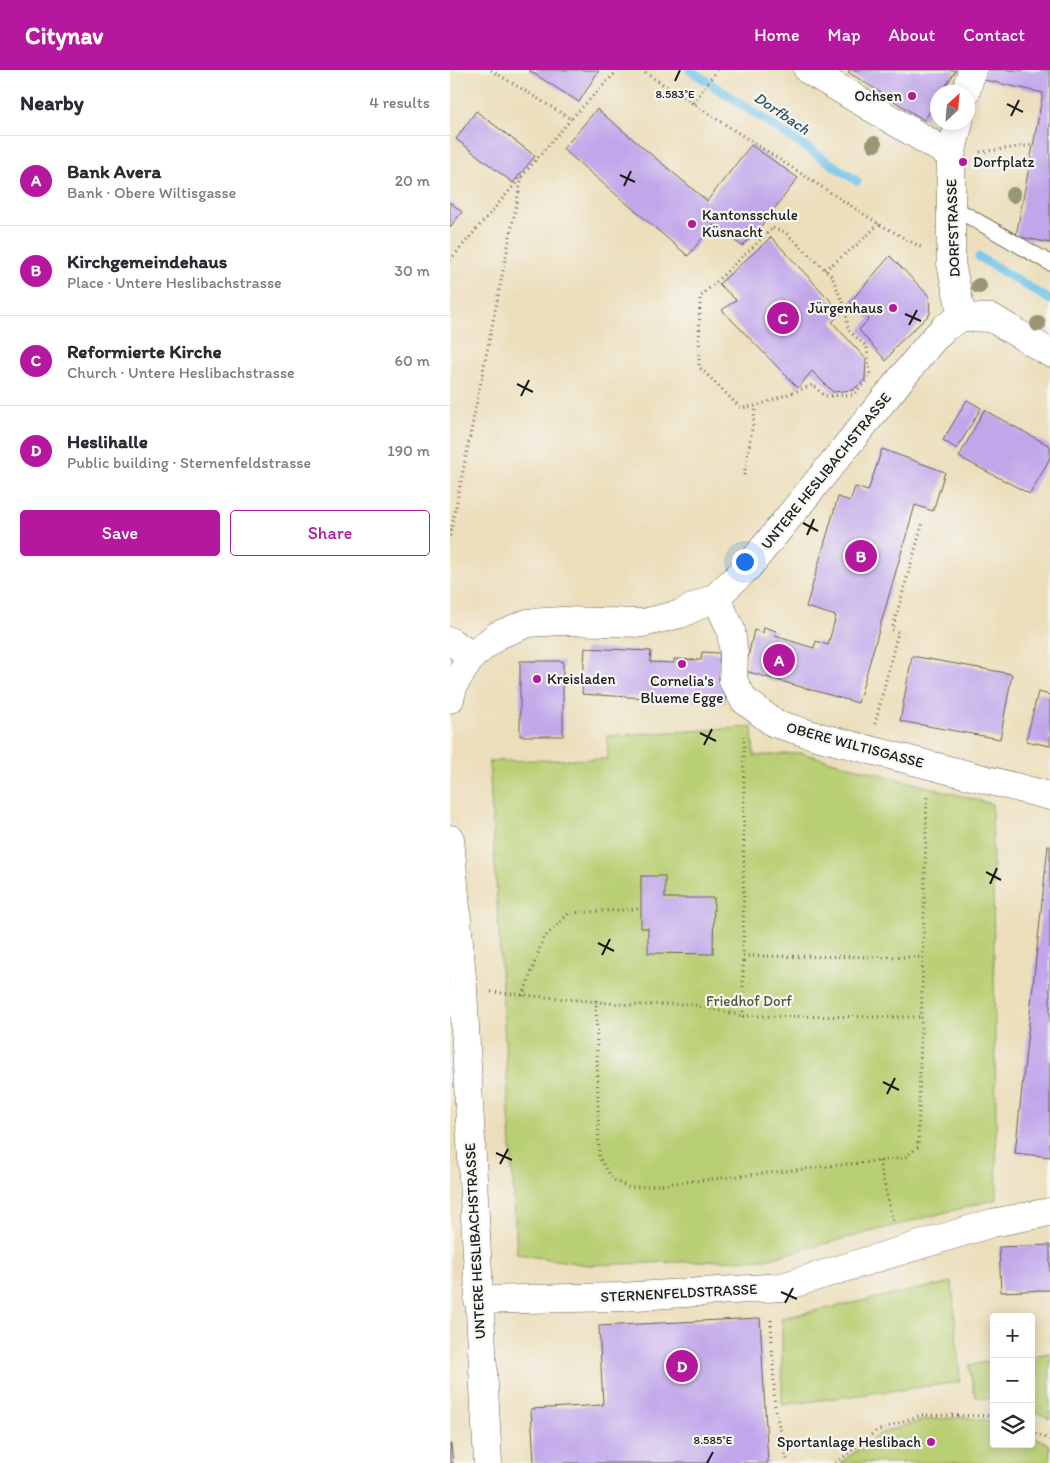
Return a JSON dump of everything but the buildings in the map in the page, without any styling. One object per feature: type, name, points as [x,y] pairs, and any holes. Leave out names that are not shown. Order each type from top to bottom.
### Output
[{"type":"street","points":[[808,70],[951,156]]},
{"type":"street","points":[[968,85],[972,70]]},
{"type":"street","name":"DORFSTRASSE","points":[[957,130],[951,156],[951,263],[962,317]]},
{"type":"street","points":[[962,317],[992,318],[1050,353]]},
{"type":"street","name":"UNTERE HESLIBACHSTRASSE","points":[[450,699],[461,649],[528,623],[562,621],[643,623],[680,614],[716,597],[749,566],[930,343],[944,328],[962,317]]},
{"type":"street","name":"OBERE WILTISGASSE","points":[[716,597],[731,630],[734,654],[733,681],[744,700],[774,723],[1050,796]]},
{"type":"street","name":"UNTERE HESLIBACHSTRASSE","points":[[450,839],[488,1463]]},
{"type":"street","name":"STERNENFELDSTRASSE","points":[[478,1300],[620,1297],[782,1287],[992,1223],[1050,1212]]},
{"type":"lane","points":[[951,206],[1050,263]]},
{"type":"path","points":[[491,70],[571,119]]},
{"type":"path","points":[[450,260],[571,119],[618,70]]},
{"type":"path","points":[[641,70],[879,224],[951,263]]},
{"type":"path","points":[[693,103],[717,70]]},
{"type":"path","points":[[951,156],[1034,145]]},
{"type":"path","points":[[450,536],[522,176]]},
{"type":"path","points":[[825,270],[858,244],[879,224]]},
{"type":"path","points":[[773,228],[785,232],[825,270],[832,276],[846,312],[848,330],[867,346],[870,376],[853,395],[824,396],[812,385],[756,406],[741,408],[698,367],[700,297],[773,228]]},
{"type":"path","points":[[744,475],[756,406]]},
{"type":"path","points":[[868,749],[898,632],[892,630],[924,522]]},
{"type":"path","points":[[743,1016],[744,700]]},
{"type":"path","points":[[596,1000],[599,1157],[612,1180],[630,1188],[904,1158],[918,1148],[928,765]]},
{"type":"path","points":[[523,996],[543,939],[569,912],[638,909]]},
{"type":"path","points":[[743,956],[923,957]]},
{"type":"path","points":[[458,978],[523,996],[596,1000],[631,1005],[690,1004],[743,1016],[921,1017]]},
{"type":"path","points":[[879,1161],[900,1251]]},
{"type":"path","points":[[772,1320],[775,1409],[788,1463]]},
{"type":"path","points":[[836,1463],[876,1431],[921,1415],[990,1416]]},
{"type":"path","points":[[1035,1432],[1050,1440]]},
{"type":"green space","name":"Friedhof Dorf","points":[[752,727],[754,756],[801,753],[992,804],[997,1199],[766,1259],[588,1265],[517,1254],[489,761],[608,759],[607,736]]},
{"type":"green space","points":[[952,1282],[960,1382],[782,1405],[782,1318]]},
{"type":"green space","points":[[1050,1353],[1050,1419],[1035,1412],[1035,1355]]},
{"type":"green space","points":[[990,1362],[990,1399],[975,1397],[969,1365]]},
{"type":"green space","name":"Sportanlage Heslibach","points":[[965,1417],[990,1421],[990,1448],[1035,1448],[1035,1437],[1050,1445],[1050,1463],[840,1463],[881,1433],[924,1420]]},
{"type":"waterway","name":"Dorfbach","points":[[690,70],[857,181]]},
{"type":"waterway","name":"Dorfbach","points":[[979,257],[1050,300]]},
{"type":"place","name":"Ochsen","points":[[912,96]]},
{"type":"place","name":"Dorfplatz","points":[[963,162]]},
{"type":"place","name":"Kantonsschule Küsnacht","points":[[692,224]]},
{"type":"place","name":"Jürgenhaus","points":[[893,308]]},
{"type":"place","name":"Reformierte Kirche","points":[[783,318]]},
{"type":"place","name":"Kirchgemeindehaus","points":[[861,556]]},
{"type":"place","name":"Bank Avera","points":[[779,660]]},
{"type":"place","name":"Cornelia's Blueme Egge","points":[[682,664]]},
{"type":"place","name":"Kreisladen","points":[[537,679]]},
{"type":"place","name":"Heslihalle","points":[[682,1366]]},
{"type":"place","name":"Sportanlage Heslibach","points":[[931,1442]]}]
